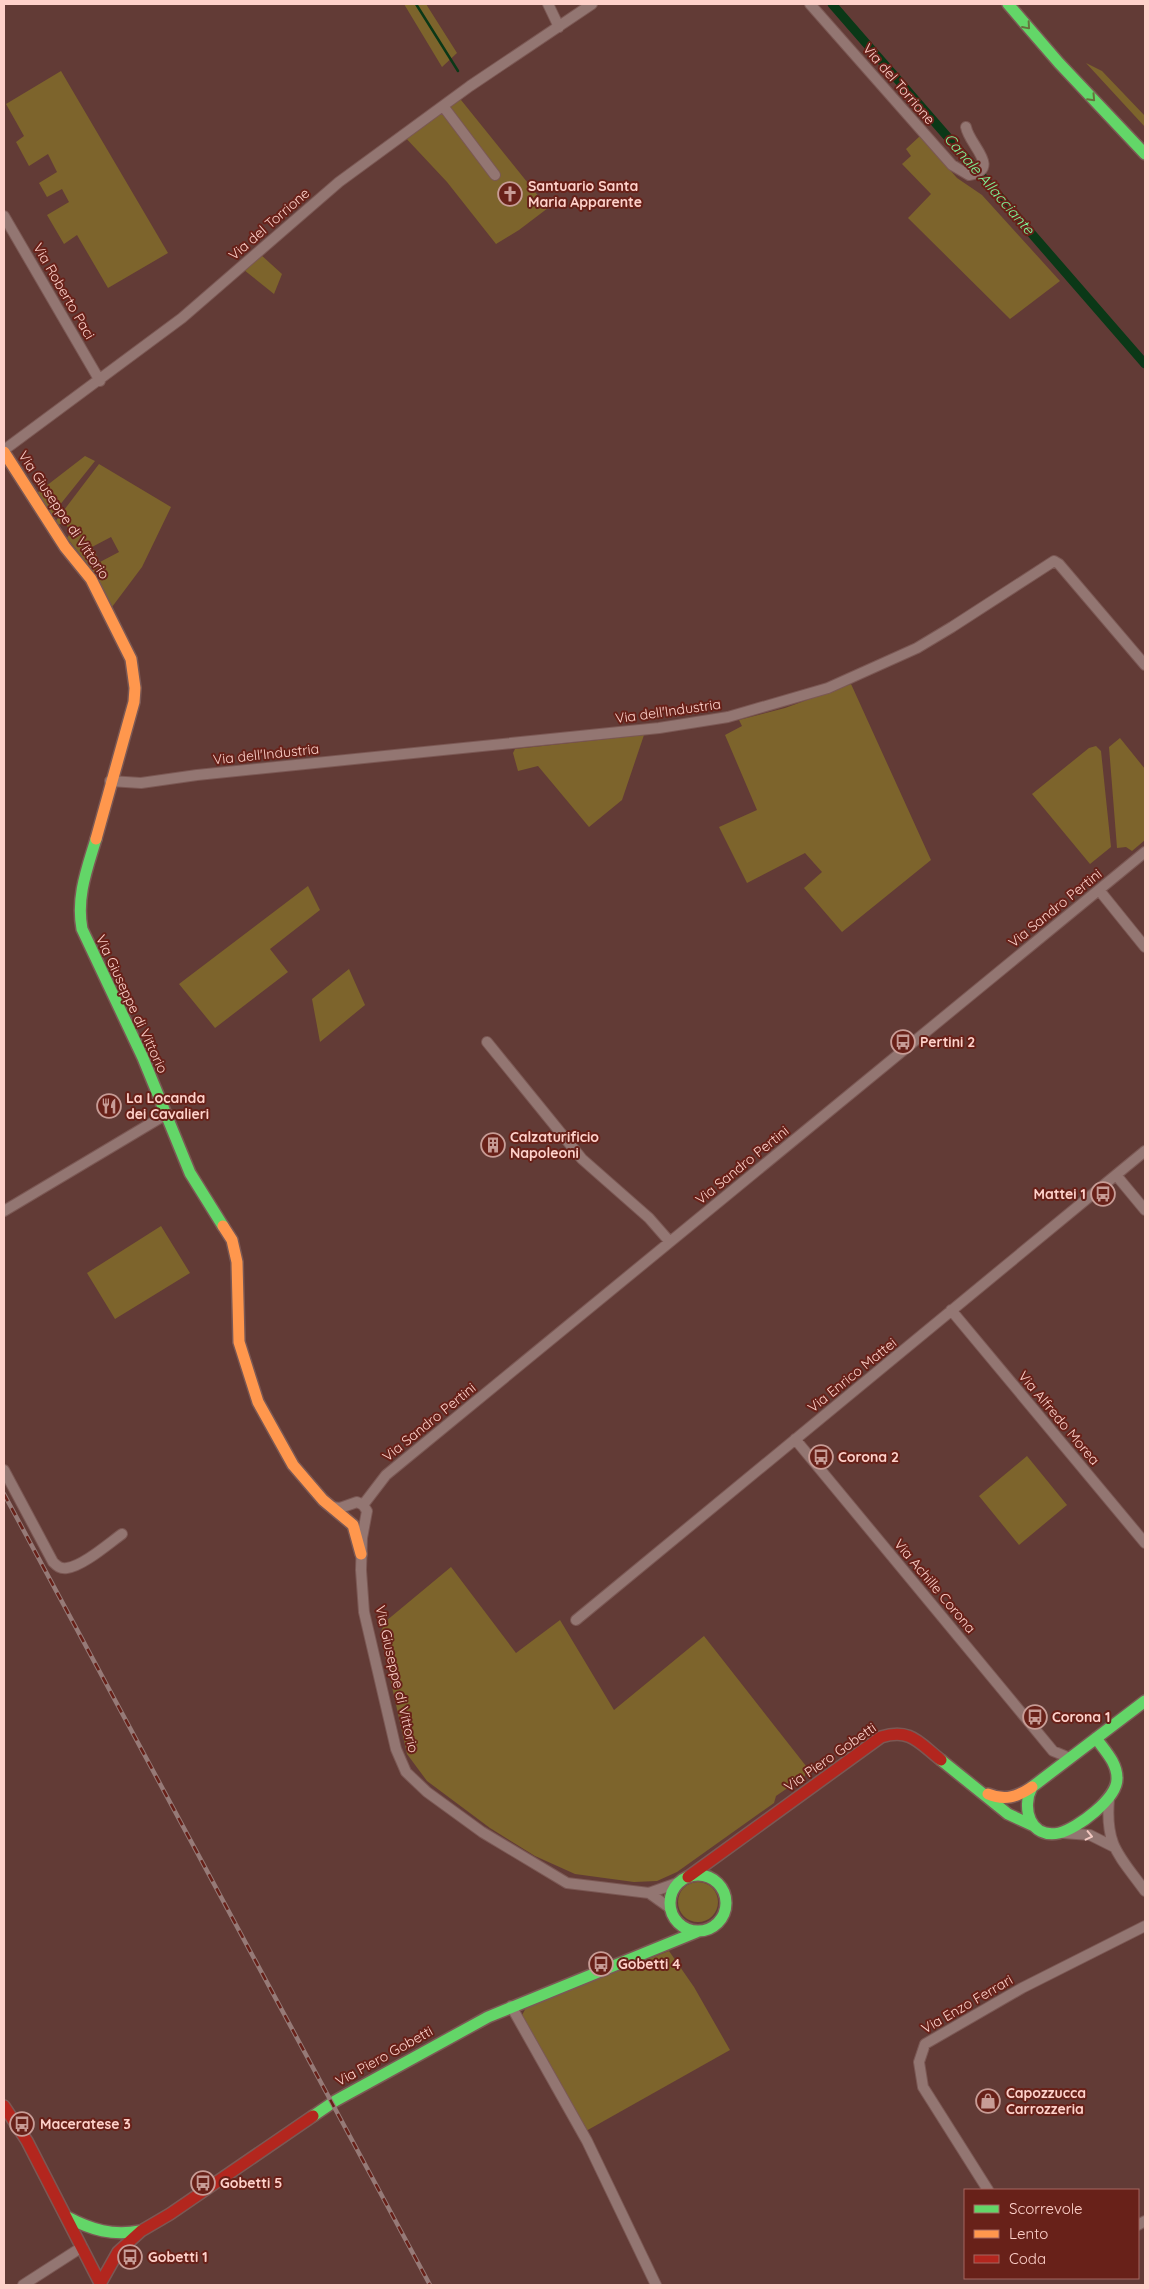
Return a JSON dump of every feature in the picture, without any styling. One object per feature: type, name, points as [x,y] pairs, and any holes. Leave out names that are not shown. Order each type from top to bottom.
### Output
[{"type":"main road","points":[[1008,4],[1062,58],[1145,154]]},
{"type":"main road","points":[[1022,4],[1050,45]]},
{"type":"main road","points":[[1062,58],[1145,138]]},
{"type":"main road","name":"Via Giuseppe di Vittorio","points":[[4,451],[64,548],[90,576],[131,659],[135,688],[134,702],[80,894],[79,912],[82,930],[135,1041],[190,1173],[232,1240],[237,1262],[236,1314],[239,1342],[258,1402],[273,1432],[294,1465],[316,1493],[348,1516],[361,1554]]},
{"type":"main road","points":[[976,1788],[994,1796],[1012,1799],[1032,1787],[1145,1701]]},
{"type":"main road","name":"Via Piero Gobetti","points":[[684,1879],[888,1734],[901,1733],[909,1736],[1008,1814],[1034,1826]]},
{"type":"main road","points":[[1032,1787],[1026,1797],[1025,1806],[1028,1818],[1034,1826],[1047,1833],[1062,1832],[1109,1799],[1116,1788],[1118,1775],[1112,1761],[1096,1738]]},
{"type":"main road","points":[[719,1885],[720,1866],[727,1848]]},
{"type":"main road","points":[[663,1947],[672,1935],[671,1894],[684,1879],[695,1875],[708,1877],[719,1885],[725,1897],[724,1911],[717,1923],[706,1930],[687,1929],[672,1912]]},
{"type":"main road","name":"Via Piero Gobetti","points":[[141,2231],[170,2214],[335,2101],[465,2028],[511,2006],[663,1947],[699,1931]]},
{"type":"main road","points":[[4,2106],[26,2141],[101,2285]]},
{"type":"main road","points":[[67,2217],[94,2231],[112,2235],[141,2231]]},
{"type":"main road","points":[[101,2285],[118,2252],[141,2231]]},
{"type":"main road","points":[[85,2252],[112,2235]]},
{"type":"main road","points":[[85,2252],[102,2258],[118,2252]]},
{"type":"street","points":[[548,4],[559,27]]},
{"type":"street","name":"Via del Torrione","points":[[4,451],[182,318],[340,182],[443,106],[592,4]]},
{"type":"street","name":"Via del Torrione","points":[[810,4],[952,165],[968,176],[979,172],[984,167],[983,157],[971,141],[966,127]]},
{"type":"street","points":[[443,106],[495,175]]},
{"type":"street","name":"Via Roberto Paci","points":[[4,216],[100,381]]},
{"type":"street","name":"Via dell'Industria","points":[[110,782],[141,783],[197,775],[659,728],[728,717],[828,688],[887,662],[952,627],[1054,561],[1059,564],[1145,666]]},
{"type":"street","name":"Via Sandro Pertini","points":[[363,1505],[386,1475],[1145,852]]},
{"type":"street","points":[[1099,890],[1145,947]]},
{"type":"street","points":[[486,1042],[582,1159],[649,1218],[670,1242]]},
{"type":"street","points":[[4,1211],[165,1115]]},
{"type":"street","name":"Via Enrico Mattei","points":[[576,1620],[1145,1151]]},
{"type":"street","points":[[1116,1175],[1145,1210]]},
{"type":"street","name":"Via Alfredo Morea","points":[[951,1310],[1145,1543]]},
{"type":"street","name":"Via Achille Corona","points":[[795,1439],[1053,1751],[1058,1767]]},
{"type":"street","points":[[4,1470],[52,1562],[59,1568],[66,1569],[75,1566],[122,1534]]},
{"type":"street","points":[[363,1505],[354,1502],[348,1516],[360,1525],[365,1521]]},
{"type":"street","name":"Via Giuseppe di Vittorio","points":[[363,1505],[367,1511],[361,1554],[362,1592],[368,1631],[396,1749],[406,1772],[427,1792],[482,1832],[562,1880],[574,1885],[649,1893],[684,1879]]},
{"type":"street","name":"Via Achille Corona","points":[[1053,1751],[1070,1758]]},
{"type":"street","points":[[1109,1799],[1107,1823],[1114,1847],[1145,1891]]},
{"type":"street","points":[[1062,1832],[1090,1835],[1114,1847]]},
{"type":"street","name":"Via Giuseppe di Vittorio","points":[[649,1893],[672,1912]]},
{"type":"street","name":"Via Enzo Ferrari","points":[[987,2189],[923,2087],[919,2062],[925,2044],[1022,1988],[1145,1926]]},
{"type":"street","points":[[511,2006],[587,2141],[656,2285]]},
{"type":"street","points":[[23,2285],[85,2252]]},
{"type":"shaded area","points":[[404,4],[426,4],[457,53],[442,67]]},
{"type":"shaded area","points":[[1086,63],[1102,71],[1145,116],[1145,127]]},
{"type":"shaded area","points":[[61,71],[168,253],[108,288],[77,235],[64,244],[47,215],[69,202],[62,189],[47,197],[39,183],[57,172],[48,154],[29,166],[16,142],[24,136],[6,104]]},
{"type":"shaded area","points":[[457,95],[548,208],[519,230],[496,244],[447,182],[403,135]]},
{"type":"shaded area","points":[[920,136],[957,178],[982,195],[1060,281],[1010,319],[908,218],[931,194],[902,164],[911,156],[906,149]]},
{"type":"shaded area","points":[[260,254],[282,274],[274,294],[244,270]]},
{"type":"shaded area","points":[[85,456],[95,461],[51,516],[37,493]]},
{"type":"shaded area","points":[[99,464],[171,507],[142,567],[112,607],[98,580],[101,576],[98,571],[94,572],[67,538],[71,532],[65,523],[57,525],[55,522]],"holes":[[[111,537],[119,552],[100,562],[92,547]]]},
{"type":"shaded area","points":[[851,684],[931,860],[842,932],[804,888],[822,872],[805,853],[747,883],[719,827],[757,810],[725,735],[742,726],[739,720],[785,708]]},
{"type":"shaded area","points":[[644,735],[622,800],[589,827],[538,766],[518,771],[513,753],[515,749]]},
{"type":"shaded area","points":[[1120,738],[1145,769],[1145,840],[1132,851],[1126,847],[1117,848],[1109,747]]},
{"type":"shaded area","points":[[1096,746],[1101,751],[1111,847],[1090,864],[1032,794],[1089,748]]},
{"type":"shaded area","points":[[308,886],[320,910],[270,949],[288,972],[215,1028],[179,984]]},
{"type":"shaded area","points":[[349,969],[365,1005],[320,1042],[312,999]]},
{"type":"shaded area","points":[[161,1226],[190,1273],[115,1319],[87,1273]]},
{"type":"shaded area","points":[[1027,1456],[1067,1505],[1019,1545],[979,1496]]},
{"type":"shaded area","points":[[451,1567],[516,1653],[560,1620],[614,1710],[704,1636],[806,1766],[805,1776],[776,1796],[774,1803],[677,1872],[657,1881],[634,1882],[575,1874],[535,1856],[490,1828],[427,1781],[407,1754],[380,1633],[386,1621]]},
{"type":"shaded area","points":[[698,1882],[712,1888],[718,1902],[712,1916],[698,1922],[684,1916],[678,1902],[684,1888]]},
{"type":"shaded area","points":[[669,1951],[694,1987],[730,2050],[586,2131],[521,2017],[527,2006]]},
{"type":"waterway","points":[[416,4],[458,71]]},
{"type":"waterway","name":"Canale Allacciante","points":[[832,4],[1145,364]]},
{"type":"railway","points":[[4,1494],[430,2285]]},
{"type":"traffic: fast","points":[[1008,4],[1059,63],[1145,154]]},
{"type":"traffic: fast","points":[[96,839],[81,894],[82,929],[143,1058],[190,1173],[223,1226]]},
{"type":"traffic: fast","points":[[1096,1738],[1099,1743],[1110,1756],[1115,1767],[1116,1786],[1104,1803],[1076,1826],[1059,1833],[1049,1834],[1041,1831],[1030,1820],[1028,1812],[1029,1795],[1032,1787],[1145,1701]]},
{"type":"traffic: fast","points":[[941,1760],[1008,1814],[1034,1826]]},
{"type":"traffic: fast","points":[[698,1875],[709,1877],[718,1883],[724,1892],[726,1903],[724,1914],[718,1923],[709,1929],[698,1931],[687,1929],[678,1923],[672,1914],[670,1903],[672,1892],[678,1883],[687,1877],[698,1875]]},
{"type":"traffic: fast","points":[[313,2116],[335,2101],[488,2017],[699,1931]]},
{"type":"traffic: fast","points":[[67,2217],[102,2231],[120,2233],[140,2231]]},
{"type":"traffic: slow","points":[[4,452],[65,547],[91,579],[131,659],[135,688],[134,702],[96,839]]},
{"type":"traffic: slow","points":[[223,1226],[232,1240],[237,1262],[239,1342],[258,1402],[293,1465],[323,1500],[353,1525],[361,1554]]},
{"type":"traffic: slow","points":[[988,1794],[1011,1797],[1032,1787]]},
{"type":"traffic: jam","points":[[688,1877],[881,1737],[900,1734],[907,1736],[920,1743],[941,1760]]},
{"type":"traffic: jam","points":[[4,2106],[27,2141],[101,2285]]},
{"type":"traffic: jam","points":[[100,2284],[118,2252],[141,2231],[170,2214],[313,2116]]},
{"type":"place","name":"Santuario Santa Maria Apparente","points":[[510,194]]},
{"type":"place","name":"Pertini 2","points":[[903,1042]]},
{"type":"place","name":"La Locanda dei Cavalieri","points":[[109,1106]]},
{"type":"place","name":"Calzaturificio Napoleoni","points":[[493,1145]]},
{"type":"place","name":"Mattei 1","points":[[1103,1194]]},
{"type":"place","name":"Corona 2","points":[[821,1457]]},
{"type":"place","name":"Corona 1","points":[[1035,1717]]},
{"type":"place","name":"Gobetti 4","points":[[601,1964]]},
{"type":"place","name":"Capozzucca Carrozzeria","points":[[988,2101]]},
{"type":"place","name":"Maceratese 3","points":[[22,2124]]},
{"type":"place","name":"Gobetti 5","points":[[203,2183]]},
{"type":"place","name":"Gobetti 1","points":[[130,2257]]}]
